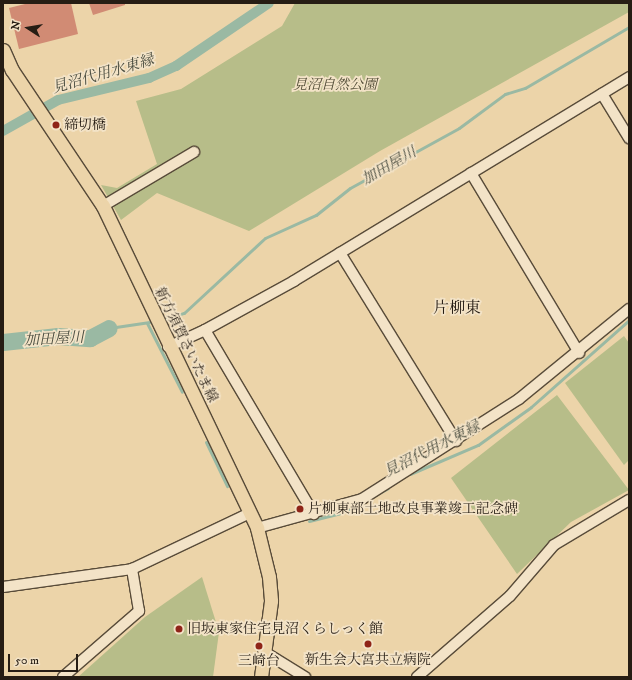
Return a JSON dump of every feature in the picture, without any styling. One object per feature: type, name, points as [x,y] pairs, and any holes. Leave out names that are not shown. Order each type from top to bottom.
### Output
[{"type":"main road","name":"新方須賀さいたま線","points":[[3,50],[6,63],[103,206],[168,347],[258,528],[269,577],[271,601],[266,653],[261,677]]},
{"type":"street","points":[[168,347],[205,330],[340,253],[629,77]]},
{"type":"street","points":[[602,94],[629,138]]},
{"type":"street","points":[[103,206],[194,152]]},
{"type":"street","points":[[472,172],[579,352]]},
{"type":"street","points":[[340,253],[456,441]]},
{"type":"street","points":[[258,528],[314,514],[362,499],[519,400],[629,310]]},
{"type":"street","points":[[205,330],[314,514]]},
{"type":"street","points":[[416,677],[510,596],[554,546],[629,500]]},
{"type":"street","points":[[3,587],[132,569],[250,513]]},
{"type":"street","points":[[63,677],[139,611],[132,569]]},
{"type":"street","points":[[266,653],[305,677]]},
{"type":"green space","name":"見沼自然公園","points":[[295,3],[629,3],[629,12],[380,151],[249,231],[157,193],[121,220],[101,185],[117,188],[157,164],[136,101],[181,89],[282,26]]},
{"type":"green space","points":[[624,336],[629,343],[629,460],[624,465],[565,383]]},
{"type":"green space","points":[[557,395],[629,490],[571,522],[517,574],[451,478]]},
{"type":"green space","points":[[202,577],[219,632],[213,677],[78,677],[145,617]]},
{"type":"building","points":[[29,3],[71,3],[78,34],[19,49],[9,8]]},
{"type":"building","points":[[89,3],[125,3],[125,5],[93,15]]},
{"type":"waterway","name":"見沼代用水東縁","points":[[3,131],[58,100],[149,78],[176,66],[269,3]]},
{"type":"waterway","name":"加田屋川","points":[[162,320],[184,313],[265,238],[316,215],[350,188],[459,128],[505,94],[525,88],[629,27]]},
{"type":"waterway","name":"見沼代用水東縁","points":[[410,474],[478,445],[531,407],[629,320]]},
{"type":"waterway","name":"加田屋川","points":[[109,328],[150,322]]},
{"type":"waterway","name":"見沼代用水東縁","points":[[147,323],[182,392]]},
{"type":"waterway","name":"加田屋川","points":[[3,342],[58,336],[90,338],[109,328]]},
{"type":"waterway","name":"見沼代用水東縁","points":[[206,442],[227,486]]},
{"type":"waterway","name":"見沼代用水東縁","points":[[309,521],[344,512],[388,488]]},
{"type":"place","name":"締切橋","points":[[56,125]]},
{"type":"place","name":"片柳東部土地改良事業竣工記念碑","points":[[300,509]]},
{"type":"place","name":"旧坂東家住宅見沼くらしっく館","points":[[179,629]]},
{"type":"place","name":"新生会大宮共立病院","points":[[368,644]]},
{"type":"place","name":"三崎台","points":[[259,646]]},
{"type":"district","name":"片柳東","points":[[457,308]]}]
